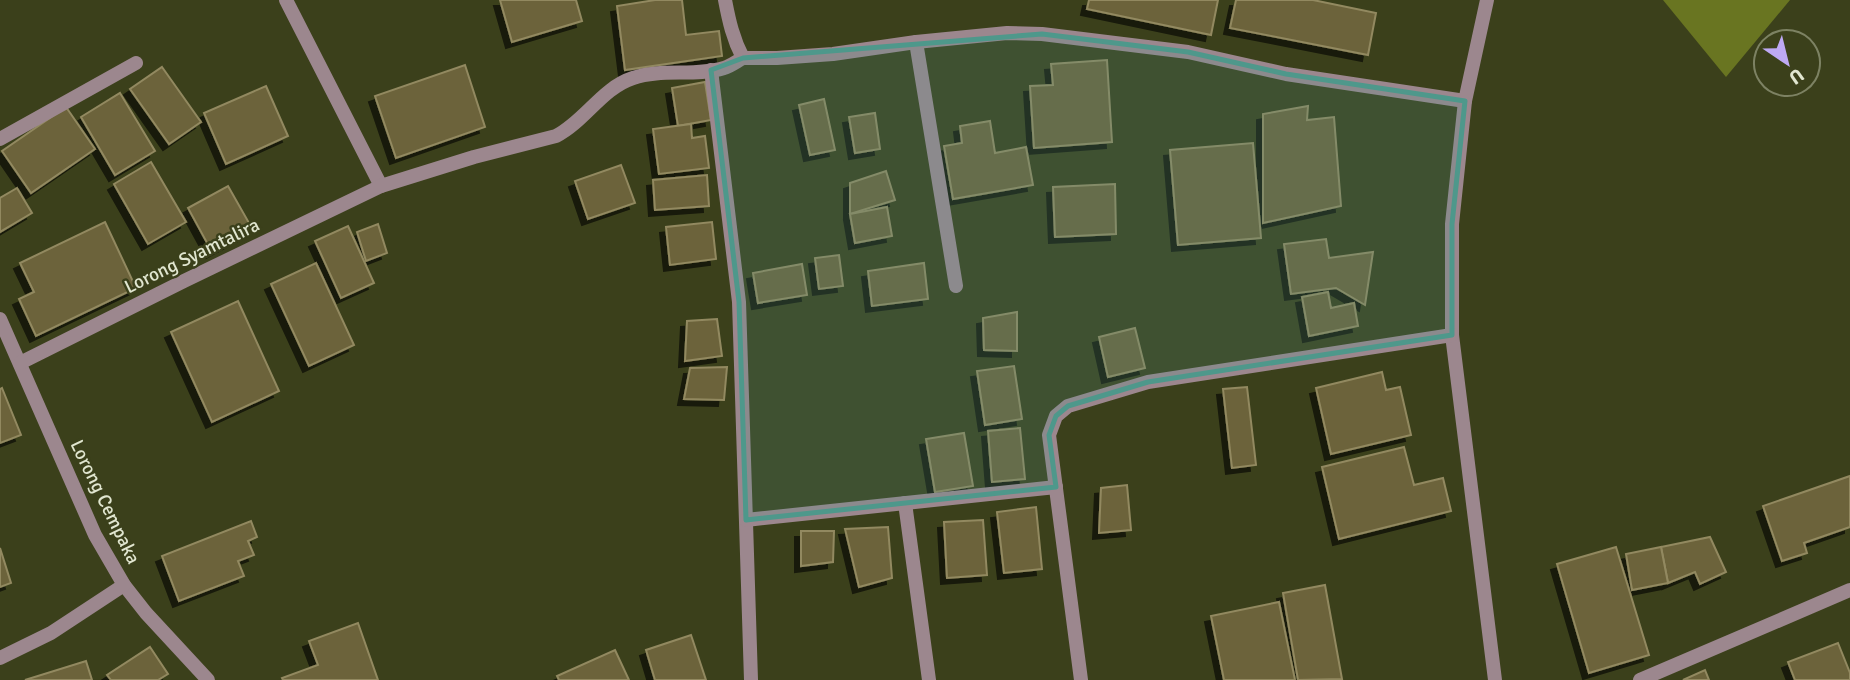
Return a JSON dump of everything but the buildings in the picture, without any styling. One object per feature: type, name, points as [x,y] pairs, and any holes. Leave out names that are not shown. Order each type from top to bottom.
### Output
[{"type":"street","points":[[286,0],[381,186]]},
{"type":"street","points":[[725,0],[731,30],[743,58],[833,54],[1007,33],[1042,34],[1188,52],[1286,74],[1465,101]]},
{"type":"street","points":[[1487,0],[1465,101],[1452,223],[1452,335],[1494,680]]},
{"type":"street","points":[[916,42],[956,286]]},
{"type":"street","name":"Lorong Syamtalira","points":[[20,363],[381,186],[556,136],[575,124],[622,82],[656,73],[725,68],[743,58]]},
{"type":"street","points":[[0,139],[136,63]]},
{"type":"street","points":[[711,70],[739,302],[751,680]]},
{"type":"street","name":"Lorong Cempaka","points":[[0,319],[95,535],[124,585],[208,680]]},
{"type":"street","points":[[1081,680],[1049,435],[1056,416],[1068,406],[1148,382],[1452,335]]},
{"type":"street","points":[[746,520],[1056,487]]},
{"type":"street","points":[[905,503],[929,680]]},
{"type":"street","points":[[0,659],[51,633],[124,585]]},
{"type":"street","points":[[1640,680],[1850,590]]},
{"type":"highlighted area","points":[[1042,34],[1188,52],[1286,74],[1465,101],[1452,224],[1452,335],[1148,382],[1068,406],[1056,416],[1049,435],[1056,487],[746,520],[739,302],[711,70],[743,58]]},
{"type":"green space","points":[[1663,0],[1790,0],[1767,28],[1752,28],[1752,46],[1726,77]]}]
